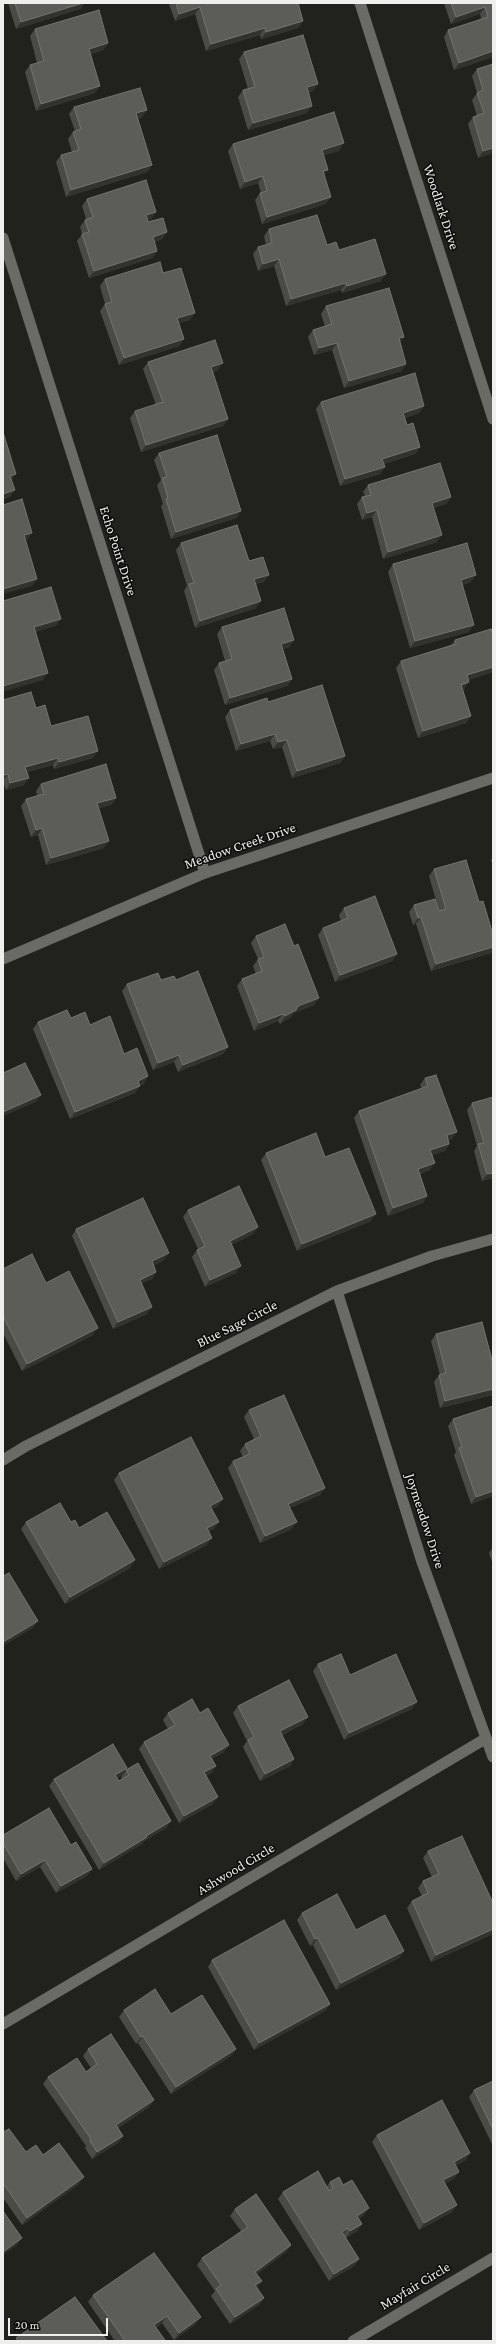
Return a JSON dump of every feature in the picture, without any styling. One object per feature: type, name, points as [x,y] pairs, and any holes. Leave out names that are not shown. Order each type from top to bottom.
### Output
[{"type":"street","name":"Woodlark Drive","points":[[360,3],[493,419]]},
{"type":"street","name":"Echo Point Drive","points":[[3,238],[205,873]]},
{"type":"street","name":"Meadow Creek Drive","points":[[3,959],[205,873],[493,778]]},
{"type":"street","name":"Blue Sage Circle","points":[[3,1460],[33,1443],[337,1291],[432,1256],[493,1238]]},
{"type":"street","name":"Joymeadow Drive","points":[[337,1291],[422,1562],[485,1739],[493,1757]]},
{"type":"street","name":"Ashwood Circle","points":[[3,2024],[485,1739]]},
{"type":"street","name":"Mayfair Circle","points":[[353,2341],[493,2258]]},
{"type":"building","points":[[15,3],[83,3],[21,22]]},
{"type":"building","points":[[176,3],[298,3],[303,21],[266,32],[265,28],[211,44],[200,7],[179,14]]},
{"type":"building","points":[[451,3],[493,3],[493,51],[459,63],[448,30],[488,17],[485,7],[456,17]]},
{"type":"building","points":[[99,10],[108,43],[89,49],[100,86],[41,104],[30,65],[44,61],[35,29]]},
{"type":"building","points":[[303,35],[318,84],[307,87],[312,106],[253,123],[243,90],[255,87],[244,52]]},
{"type":"building","points":[[493,64],[493,148],[483,151],[473,117],[484,113],[477,93],[483,90],[477,69]]},
{"type":"building","points":[[140,88],[147,110],[136,113],[152,165],[71,190],[61,155],[79,150],[73,132],[81,129],[74,107]]},
{"type":"building","points":[[334,112],[344,143],[322,150],[328,170],[323,171],[331,197],[267,217],[260,193],[267,191],[263,176],[245,182],[233,144]]},
{"type":"building","points":[[146,180],[156,212],[146,215],[148,222],[163,218],[167,232],[153,237],[157,251],[94,271],[82,234],[89,232],[85,220],[93,217],[87,199]]},
{"type":"building","points":[[317,215],[327,245],[336,242],[339,250],[375,239],[386,274],[347,286],[346,283],[291,299],[279,259],[263,264],[258,247],[272,243],[269,229]]},
{"type":"building","points":[[160,262],[163,273],[181,268],[195,313],[177,318],[184,339],[124,358],[105,304],[112,302],[105,279]]},
{"type":"building","points":[[389,288],[404,337],[399,338],[406,364],[349,381],[337,343],[319,348],[313,330],[332,324],[326,306]]},
{"type":"building","points":[[215,340],[223,363],[211,367],[228,419],[146,445],[135,411],[163,402],[148,362]]},
{"type":"building","points":[[415,373],[424,406],[403,413],[407,425],[413,423],[420,447],[382,459],[385,467],[345,479],[321,402]]},
{"type":"building","points":[[3,432],[16,474],[10,476],[15,490],[3,494]]},
{"type":"building","points":[[217,435],[241,511],[176,532],[166,499],[168,498],[162,478],[167,477],[159,453]]},
{"type":"building","points":[[440,463],[451,497],[432,503],[442,535],[388,552],[377,510],[367,513],[362,497],[371,495],[368,485]]},
{"type":"building","points":[[22,499],[32,533],[24,535],[37,579],[3,589],[3,505]]},
{"type":"building","points":[[237,525],[249,561],[263,557],[269,575],[254,579],[261,601],[200,621],[189,584],[194,583],[181,543]]},
{"type":"building","points":[[467,543],[476,575],[461,580],[474,625],[415,641],[393,564]]},
{"type":"building","points":[[51,587],[61,619],[34,627],[48,673],[3,686],[3,601]]},
{"type":"building","points":[[284,608],[294,640],[281,644],[292,679],[230,698],[219,663],[232,659],[222,627]]},
{"type":"building","points":[[491,629],[493,634],[493,667],[467,675],[469,682],[461,685],[471,716],[423,731],[401,661],[456,644],[455,640]]},
{"type":"building","points":[[322,685],[345,756],[297,771],[287,740],[278,742],[275,734],[241,744],[230,710],[267,698],[268,702]]},
{"type":"building","points":[[31,692],[36,708],[45,705],[51,726],[88,716],[98,751],[59,762],[58,758],[25,767],[29,778],[10,783],[8,774],[4,775],[3,772],[3,700]]},
{"type":"building","points":[[106,764],[116,798],[97,803],[109,841],[51,858],[42,828],[36,830],[26,799],[44,794],[41,784]]},
{"type":"building","points":[[466,860],[479,902],[483,901],[493,935],[493,947],[436,964],[421,917],[418,918],[414,905],[435,899],[439,911],[446,909],[434,869]]},
{"type":"building","points":[[375,896],[397,954],[340,975],[323,928],[348,918],[344,908]]},
{"type":"building","points":[[285,924],[294,946],[298,944],[319,998],[298,1006],[296,1010],[285,1016],[283,1014],[259,1023],[242,979],[262,971],[258,959],[264,957],[256,936]]},
{"type":"building","points":[[198,971],[228,1047],[183,1065],[179,1055],[158,1063],[127,984],[158,973],[161,980],[174,976],[176,980]]},
{"type":"building","points":[[67,1010],[71,1018],[85,1012],[90,1025],[110,1016],[124,1054],[137,1048],[148,1076],[138,1081],[140,1086],[75,1112],[38,1022]]},
{"type":"building","points":[[25,1063],[41,1095],[3,1112],[3,1073]]},
{"type":"building","points":[[436,1075],[457,1132],[447,1135],[449,1144],[430,1150],[435,1163],[418,1169],[427,1196],[393,1208],[359,1111],[428,1086],[425,1078]]},
{"type":"building","points":[[493,1097],[493,1173],[487,1174],[478,1144],[484,1143],[472,1103]]},
{"type":"building","points":[[316,1133],[325,1157],[349,1148],[376,1214],[302,1244],[266,1153]]},
{"type":"building","points":[[239,1186],[258,1227],[230,1241],[241,1266],[210,1280],[197,1250],[205,1246],[188,1210]]},
{"type":"building","points":[[143,1198],[169,1253],[152,1261],[156,1272],[140,1280],[152,1307],[118,1322],[76,1229]]},
{"type":"building","points":[[32,1254],[46,1283],[69,1271],[98,1328],[27,1364],[3,1316],[3,1269]]},
{"type":"building","points":[[482,1322],[493,1364],[493,1389],[445,1401],[439,1375],[446,1373],[436,1334]]},
{"type":"building","points":[[284,1395],[325,1488],[288,1504],[297,1522],[265,1536],[233,1461],[250,1454],[245,1444],[261,1436],[249,1410]]},
{"type":"building","points":[[493,1406],[493,1491],[476,1497],[459,1448],[462,1447],[453,1419]]},
{"type":"building","points":[[191,1437],[223,1499],[210,1506],[219,1522],[207,1528],[212,1538],[164,1562],[119,1473]]},
{"type":"building","points":[[60,1503],[71,1522],[75,1520],[79,1528],[107,1512],[135,1560],[70,1597],[26,1522]]},
{"type":"building","points":[[9,1573],[38,1621],[3,1642],[3,1576]]},
{"type":"building","points":[[341,1654],[350,1675],[396,1654],[417,1702],[349,1733],[318,1664]]},
{"type":"building","points":[[289,1680],[308,1717],[280,1731],[294,1759],[265,1774],[248,1740],[254,1737],[238,1706]]},
{"type":"building","points":[[192,1699],[200,1713],[208,1708],[229,1745],[210,1756],[216,1766],[204,1772],[218,1797],[184,1816],[144,1742],[175,1725],[168,1713]]},
{"type":"building","points":[[113,1744],[127,1768],[115,1775],[119,1781],[129,1775],[126,1770],[138,1763],[171,1821],[104,1863],[54,1779]]},
{"type":"building","points":[[49,1808],[71,1845],[76,1842],[92,1869],[61,1886],[45,1860],[21,1874],[3,1843],[3,1835]]},
{"type":"building","points":[[462,1836],[493,1903],[493,1929],[436,1955],[412,1901],[428,1893],[423,1881],[439,1874],[428,1851]]},
{"type":"building","points":[[337,1894],[356,1930],[385,1915],[404,1951],[341,1983],[318,1938],[315,1939],[302,1913]]},
{"type":"building","points":[[284,1920],[330,2004],[259,2043],[212,1960]]},
{"type":"building","points":[[155,1989],[171,2014],[202,1995],[236,2049],[176,2087],[124,2010]]},
{"type":"building","points":[[111,2034],[154,2100],[116,2125],[123,2136],[97,2152],[90,2141],[91,2139],[48,2077],[77,2058],[86,2072],[97,2064],[88,2049]]},
{"type":"building","points":[[493,2081],[493,2129],[474,2090]]},
{"type":"building","points":[[442,2100],[470,2153],[454,2162],[459,2172],[443,2180],[457,2205],[424,2223],[377,2135]]},
{"type":"building","points":[[9,2129],[26,2152],[36,2145],[43,2155],[59,2143],[84,2177],[27,2218],[3,2183],[3,2132]]},
{"type":"building","points":[[318,2171],[329,2191],[333,2188],[330,2182],[339,2177],[343,2185],[352,2180],[369,2208],[357,2216],[362,2224],[350,2231],[348,2228],[342,2232],[359,2259],[334,2274],[283,2192]]},
{"type":"building","points":[[256,2194],[291,2245],[255,2272],[262,2281],[255,2285],[264,2298],[235,2317],[216,2289],[221,2285],[202,2258],[248,2227],[235,2209]]},
{"type":"building","points":[[3,2211],[22,2238],[3,2252]]},
{"type":"building","points":[[154,2253],[201,2317],[179,2333],[167,2316],[154,2325],[165,2340],[164,2341],[125,2341],[93,2295]]},
{"type":"building","points":[[75,2297],[107,2341],[18,2341],[16,2338]]}]
